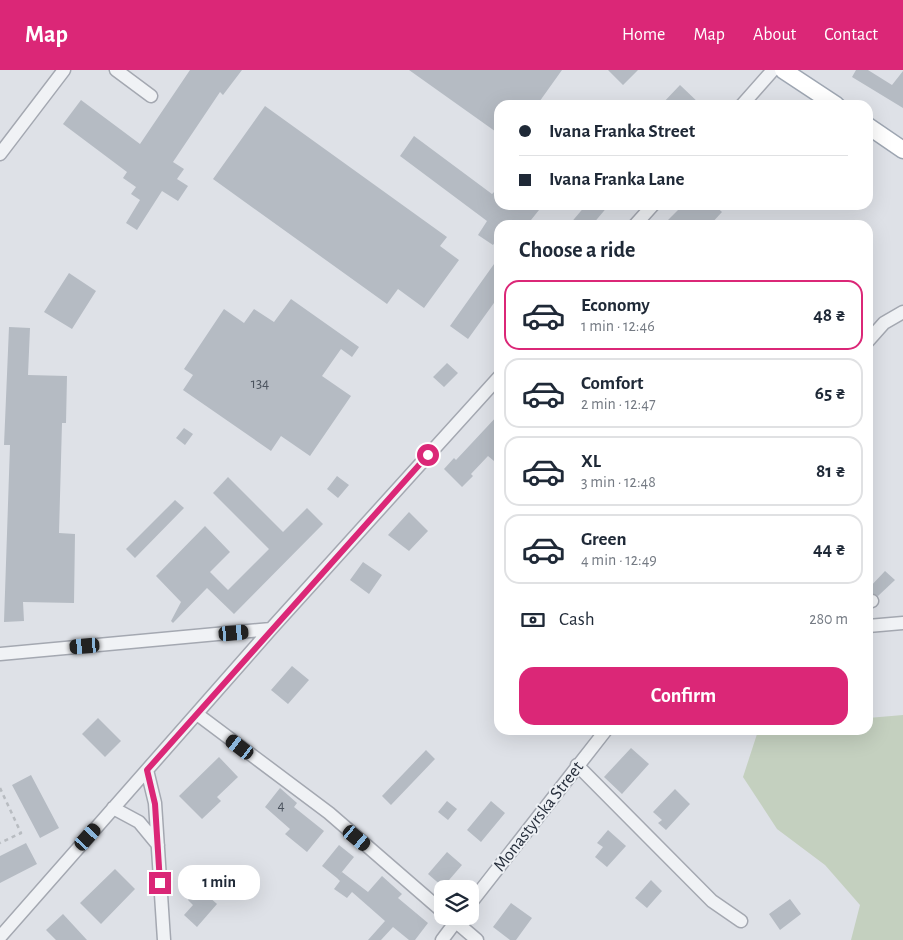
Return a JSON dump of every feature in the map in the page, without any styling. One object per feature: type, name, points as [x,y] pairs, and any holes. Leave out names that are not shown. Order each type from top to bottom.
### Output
[{"type":"main road","points":[[783,70],[828,100]]},
{"type":"main road","points":[[873,129],[903,150]]},
{"type":"street","points":[[0,154],[64,70]]},
{"type":"street","points":[[116,70],[151,96]]},
{"type":"street","points":[[746,100],[773,70]]},
{"type":"street","points":[[639,220],[648,210]]},
{"type":"street","points":[[873,336],[884,324],[903,312]]},
{"type":"street","points":[[0,937],[271,629],[494,383]]},
{"type":"street","points":[[873,626],[903,623]]},
{"type":"street","points":[[0,654],[271,629]]},
{"type":"street","points":[[196,714],[328,814],[434,904]]},
{"type":"street","name":"Monastyrska Street","points":[[479,892],[602,735]]},
{"type":"street","points":[[577,765],[712,901],[741,921]]},
{"type":"street","points":[[147,770],[155,804],[164,940]]},
{"type":"street","points":[[113,808],[139,822],[158,846]]},
{"type":"street","points":[[442,940],[451,925]]},
{"type":"street","points":[[462,925],[477,940]]},
{"type":"path","points":[[0,788],[21,833],[0,843]]},
{"type":"green space","points":[[903,715],[903,940],[851,940],[860,905],[825,865],[777,829],[743,777],[757,735],[873,735],[873,718]]},
{"type":"building","points":[[190,70],[242,70],[223,95],[220,92],[173,162],[184,169],[177,179],[188,186],[178,201],[162,191],[137,230],[126,223],[140,200],[131,194],[136,187],[123,178],[127,172],[63,124],[81,100],[140,144]]},
{"type":"building","points":[[409,70],[562,70],[541,100],[494,100],[494,130]]},
{"type":"building","points":[[608,70],[638,70],[623,85]]},
{"type":"building","points":[[856,70],[868,70],[892,85],[903,71],[903,108],[852,77]]},
{"type":"building","points":[[680,85],[696,100],[666,100]]},
{"type":"building","points":[[265,106],[447,237],[440,246],[459,260],[424,308],[398,289],[387,304],[213,179]]},
{"type":"building","points":[[414,136],[492,194],[494,192],[494,210],[539,210],[531,220],[494,220],[493,245],[478,235],[487,221],[400,156]]},
{"type":"building","points":[[582,210],[605,210],[596,220],[573,220]]},
{"type":"building","points":[[678,210],[720,210],[722,212],[715,220],[668,220]]},
{"type":"building","points":[[494,264],[494,303],[468,339],[450,326]]},
{"type":"building","points":[[69,273],[96,291],[72,329],[44,312]]},
{"type":"building","points":[[291,299],[359,347],[352,357],[341,349],[322,376],[351,396],[310,456],[281,436],[271,451],[183,390],[193,375],[184,369],[224,309],[244,323],[254,309],[274,322]]},
{"type":"building","points":[[9,327],[30,328],[28,375],[67,376],[66,423],[62,423],[59,533],[75,534],[74,603],[23,602],[24,621],[4,622],[10,445],[4,445]]},
{"type":"building","points":[[447,363],[458,373],[444,387],[433,377]]},
{"type":"building","points":[[494,419],[494,461],[488,456],[462,487],[444,469],[454,458],[456,460]]},
{"type":"building","points":[[184,428],[193,434],[185,445],[176,438]]},
{"type":"building","points":[[337,476],[349,485],[338,498],[327,489]]},
{"type":"building","points":[[228,477],[283,532],[307,508],[323,524],[234,614],[207,588],[173,623],[171,621],[181,602],[156,576],[205,526],[230,552],[210,572],[228,590],[269,549],[213,493]]},
{"type":"building","points":[[175,500],[184,508],[135,558],[126,549]]},
{"type":"building","points":[[409,512],[428,531],[409,551],[388,535]]},
{"type":"building","points":[[363,562],[382,575],[369,594],[350,580]]},
{"type":"building","points":[[885,571],[895,580],[878,596],[873,594],[873,584]]},
{"type":"building","points":[[292,666],[309,680],[288,704],[271,690]]},
{"type":"building","points":[[98,718],[121,741],[105,757],[82,734]]},
{"type":"building","points":[[631,748],[649,764],[622,794],[604,777]]},
{"type":"building","points":[[426,750],[435,759],[391,805],[382,796]]},
{"type":"building","points":[[219,757],[238,777],[217,797],[221,801],[202,819],[179,796]]},
{"type":"building","points":[[31,775],[59,828],[40,838],[12,785]]},
{"type":"building","points":[[280,788],[297,803],[294,807],[324,831],[307,852],[285,834],[290,829],[265,807]]},
{"type":"building","points":[[675,789],[690,804],[666,830],[658,823],[662,820],[653,812]]},
{"type":"building","points":[[447,801],[457,809],[448,820],[438,812]]},
{"type":"building","points":[[491,801],[505,813],[481,842],[467,830]]},
{"type":"building","points":[[608,830],[626,846],[607,867],[595,857],[603,847],[597,843]]},
{"type":"building","points":[[26,843],[37,864],[0,883],[0,856]]},
{"type":"building","points":[[339,845],[354,857],[337,878],[322,866]]},
{"type":"building","points":[[447,852],[462,865],[449,880],[435,880],[428,874]]},
{"type":"building","points":[[115,869],[135,889],[101,924],[80,903]]},
{"type":"building","points":[[342,872],[368,892],[382,876],[402,894],[398,898],[428,923],[415,940],[409,940],[393,927],[381,940],[368,940],[385,921],[352,892],[347,898],[334,889],[340,881],[337,878]]},
{"type":"building","points":[[651,880],[662,891],[647,908],[635,898]]},
{"type":"building","points":[[199,888],[217,904],[197,927],[184,915],[193,905],[188,900]]},
{"type":"building","points":[[790,899],[801,914],[780,930],[769,914]]},
{"type":"building","points":[[511,903],[532,918],[516,940],[510,940],[493,927]]},
{"type":"building","points":[[63,914],[87,940],[56,940],[46,930]]},
{"type":"route","points":[[160,883],[155,804],[147,770],[284,614],[428,455]]}]
